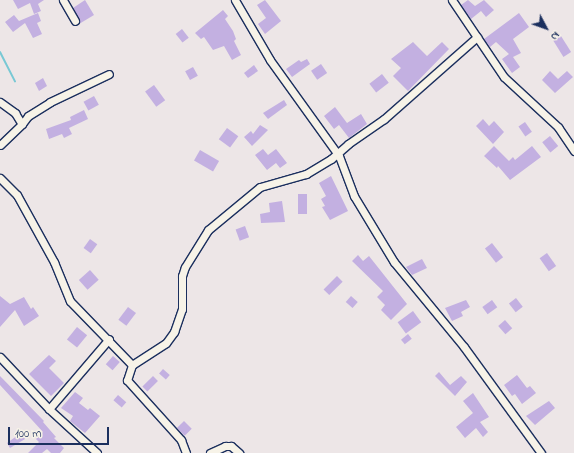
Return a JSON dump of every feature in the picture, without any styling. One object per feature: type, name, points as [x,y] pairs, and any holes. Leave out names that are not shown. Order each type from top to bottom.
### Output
[{"type":"street","points":[[63,0],[75,21]]},
{"type":"street","points":[[235,0],[270,60],[337,153],[354,196],[394,262],[464,347],[540,453]]},
{"type":"street","points":[[455,1],[504,77],[558,127],[574,151]]},
{"type":"street","points":[[186,453],[181,440],[127,380],[132,365],[166,343],[174,332],[182,309],[185,267],[208,230],[260,187],[306,174],[337,153],[384,119],[477,37]]},
{"type":"street","points":[[0,145],[22,124],[28,116],[50,102],[109,74]]},
{"type":"street","points":[[0,102],[15,113],[22,124]]},
{"type":"street","points":[[0,178],[17,195],[54,262],[70,301],[109,339],[132,365]]},
{"type":"street","points":[[49,409],[109,339]]},
{"type":"street","points":[[0,357],[49,409],[97,453]]},
{"type":"street","points":[[210,453],[225,446],[231,446],[239,453]]},
{"type":"building","points":[[13,0],[44,0],[38,4],[41,11],[34,14],[30,3],[18,9]]},
{"type":"building","points":[[85,0],[94,15],[79,24],[73,8]]},
{"type":"building","points":[[265,0],[281,21],[265,34],[258,24],[266,18],[257,5]]},
{"type":"building","points":[[468,0],[475,6],[484,0],[494,10],[486,17],[481,11],[471,19],[461,5]]},
{"type":"building","points":[[223,10],[228,16],[225,19],[233,31],[236,39],[234,41],[241,55],[232,60],[224,46],[213,50],[204,37],[201,39],[195,33]]},
{"type":"building","points":[[38,13],[41,21],[37,23],[42,34],[33,38],[25,23],[13,32],[5,22],[14,15],[19,21]]},
{"type":"building","points":[[519,13],[529,27],[513,39],[521,53],[513,57],[520,67],[512,73],[502,59],[509,54],[496,42],[490,47],[484,39]]},
{"type":"building","points":[[182,29],[189,38],[182,43],[176,34]]},
{"type":"building","points":[[561,36],[571,52],[563,57],[553,41]]},
{"type":"building","points":[[413,42],[427,56],[442,42],[449,49],[408,91],[393,76],[401,68],[391,59]]},
{"type":"building","points":[[307,59],[310,64],[292,77],[286,69],[299,60],[301,62]]},
{"type":"building","points":[[321,64],[327,73],[317,80],[311,71]]},
{"type":"building","points":[[254,65],[258,71],[248,78],[244,73]]},
{"type":"building","points":[[193,67],[198,76],[190,80],[185,71]]},
{"type":"building","points":[[550,71],[558,79],[567,71],[573,77],[555,93],[542,80]]},
{"type":"building","points":[[382,74],[389,83],[376,93],[369,84]]},
{"type":"building","points":[[43,78],[47,86],[39,91],[35,83]]},
{"type":"building","points":[[154,85],[165,100],[156,107],[145,91]]},
{"type":"building","points":[[94,96],[99,105],[88,111],[84,102]]},
{"type":"building","points":[[284,100],[287,105],[268,119],[263,113]]},
{"type":"building","points":[[335,107],[347,123],[361,114],[367,124],[349,138],[339,125],[334,129],[324,116]]},
{"type":"building","points":[[84,110],[88,119],[69,128],[72,134],[64,138],[62,134],[49,139],[46,129],[71,120],[70,117]]},
{"type":"building","points":[[483,119],[489,126],[494,121],[504,132],[493,144],[476,126]]},
{"type":"building","points":[[525,122],[532,132],[525,136],[518,127]]},
{"type":"building","points":[[260,125],[268,130],[252,146],[244,137],[251,131],[253,134]]},
{"type":"building","points":[[227,128],[238,136],[230,148],[219,139]]},
{"type":"building","points":[[550,136],[558,146],[550,152],[542,142]]},
{"type":"building","points":[[494,146],[509,161],[513,157],[515,160],[532,146],[541,157],[510,180],[498,166],[497,168],[484,156]]},
{"type":"building","points":[[263,149],[268,155],[276,149],[287,163],[280,168],[276,163],[267,170],[255,155]]},
{"type":"building","points":[[200,150],[219,161],[213,171],[194,160]]},
{"type":"building","points":[[331,176],[348,211],[330,220],[322,207],[325,206],[321,199],[326,196],[319,183]]},
{"type":"building","points":[[298,194],[307,194],[307,214],[298,214]]},
{"type":"building","points":[[282,201],[285,222],[261,223],[260,214],[270,212],[269,203]]},
{"type":"building","points":[[245,226],[249,237],[240,241],[236,229]]},
{"type":"building","points":[[90,239],[97,244],[91,253],[84,248]]},
{"type":"building","points":[[492,243],[503,257],[496,263],[485,249]]},
{"type":"building","points":[[547,253],[556,266],[549,271],[540,258]]},
{"type":"building","points":[[358,255],[363,261],[369,256],[407,304],[391,320],[381,310],[385,305],[377,297],[383,291],[352,261]]},
{"type":"building","points":[[422,259],[427,268],[412,275],[406,267]]},
{"type":"building","points":[[90,270],[99,280],[88,290],[79,280]]},
{"type":"building","points":[[337,276],[343,282],[329,295],[324,289]]},
{"type":"building","points":[[0,296],[10,304],[24,297],[31,309],[33,307],[39,316],[24,326],[15,310],[0,327]]},
{"type":"building","points":[[351,296],[358,302],[353,308],[346,302]]},
{"type":"building","points":[[516,298],[523,307],[516,312],[509,304]]},
{"type":"building","points":[[466,300],[470,307],[461,312],[463,316],[452,321],[445,308]]},
{"type":"building","points":[[492,300],[497,307],[488,314],[482,307]]},
{"type":"building","points":[[128,307],[136,313],[126,326],[118,320]]},
{"type":"building","points":[[413,311],[421,322],[406,333],[398,322]]},
{"type":"building","points":[[505,320],[512,328],[505,334],[498,326]]},
{"type":"building","points":[[77,327],[87,335],[77,348],[67,339]]},
{"type":"building","points":[[408,334],[412,339],[405,344],[401,340]]},
{"type":"building","points":[[49,355],[56,361],[49,368],[64,383],[51,396],[29,374]]},
{"type":"building","points":[[113,356],[120,362],[113,370],[106,364]]},
{"type":"building","points":[[163,369],[170,375],[166,379],[159,374]]},
{"type":"building","points":[[439,372],[450,385],[461,376],[467,382],[455,396],[435,376]]},
{"type":"building","points":[[517,375],[527,388],[530,386],[536,393],[522,404],[515,394],[512,396],[504,385]]},
{"type":"building","points":[[0,376],[44,421],[43,422],[56,437],[54,438],[64,448],[60,453],[51,453],[47,449],[42,453],[28,453],[39,442],[36,439],[43,432],[0,385]]},
{"type":"building","points":[[153,376],[158,381],[147,392],[142,387]]},
{"type":"building","points":[[75,392],[83,398],[79,403],[88,410],[90,408],[100,416],[85,433],[70,421],[73,416],[61,408]]},
{"type":"building","points":[[473,393],[489,417],[480,422],[488,432],[483,437],[476,428],[465,438],[456,427],[473,413],[463,401]]},
{"type":"building","points":[[118,395],[126,402],[122,407],[113,400]]},
{"type":"building","points":[[549,401],[555,408],[535,425],[526,416]]},
{"type":"building","points":[[184,421],[192,429],[185,436],[177,428]]},
{"type":"building","points":[[21,433],[25,439],[10,448],[7,443]]},
{"type":"waterway","points":[[0,52],[15,81]]}]
